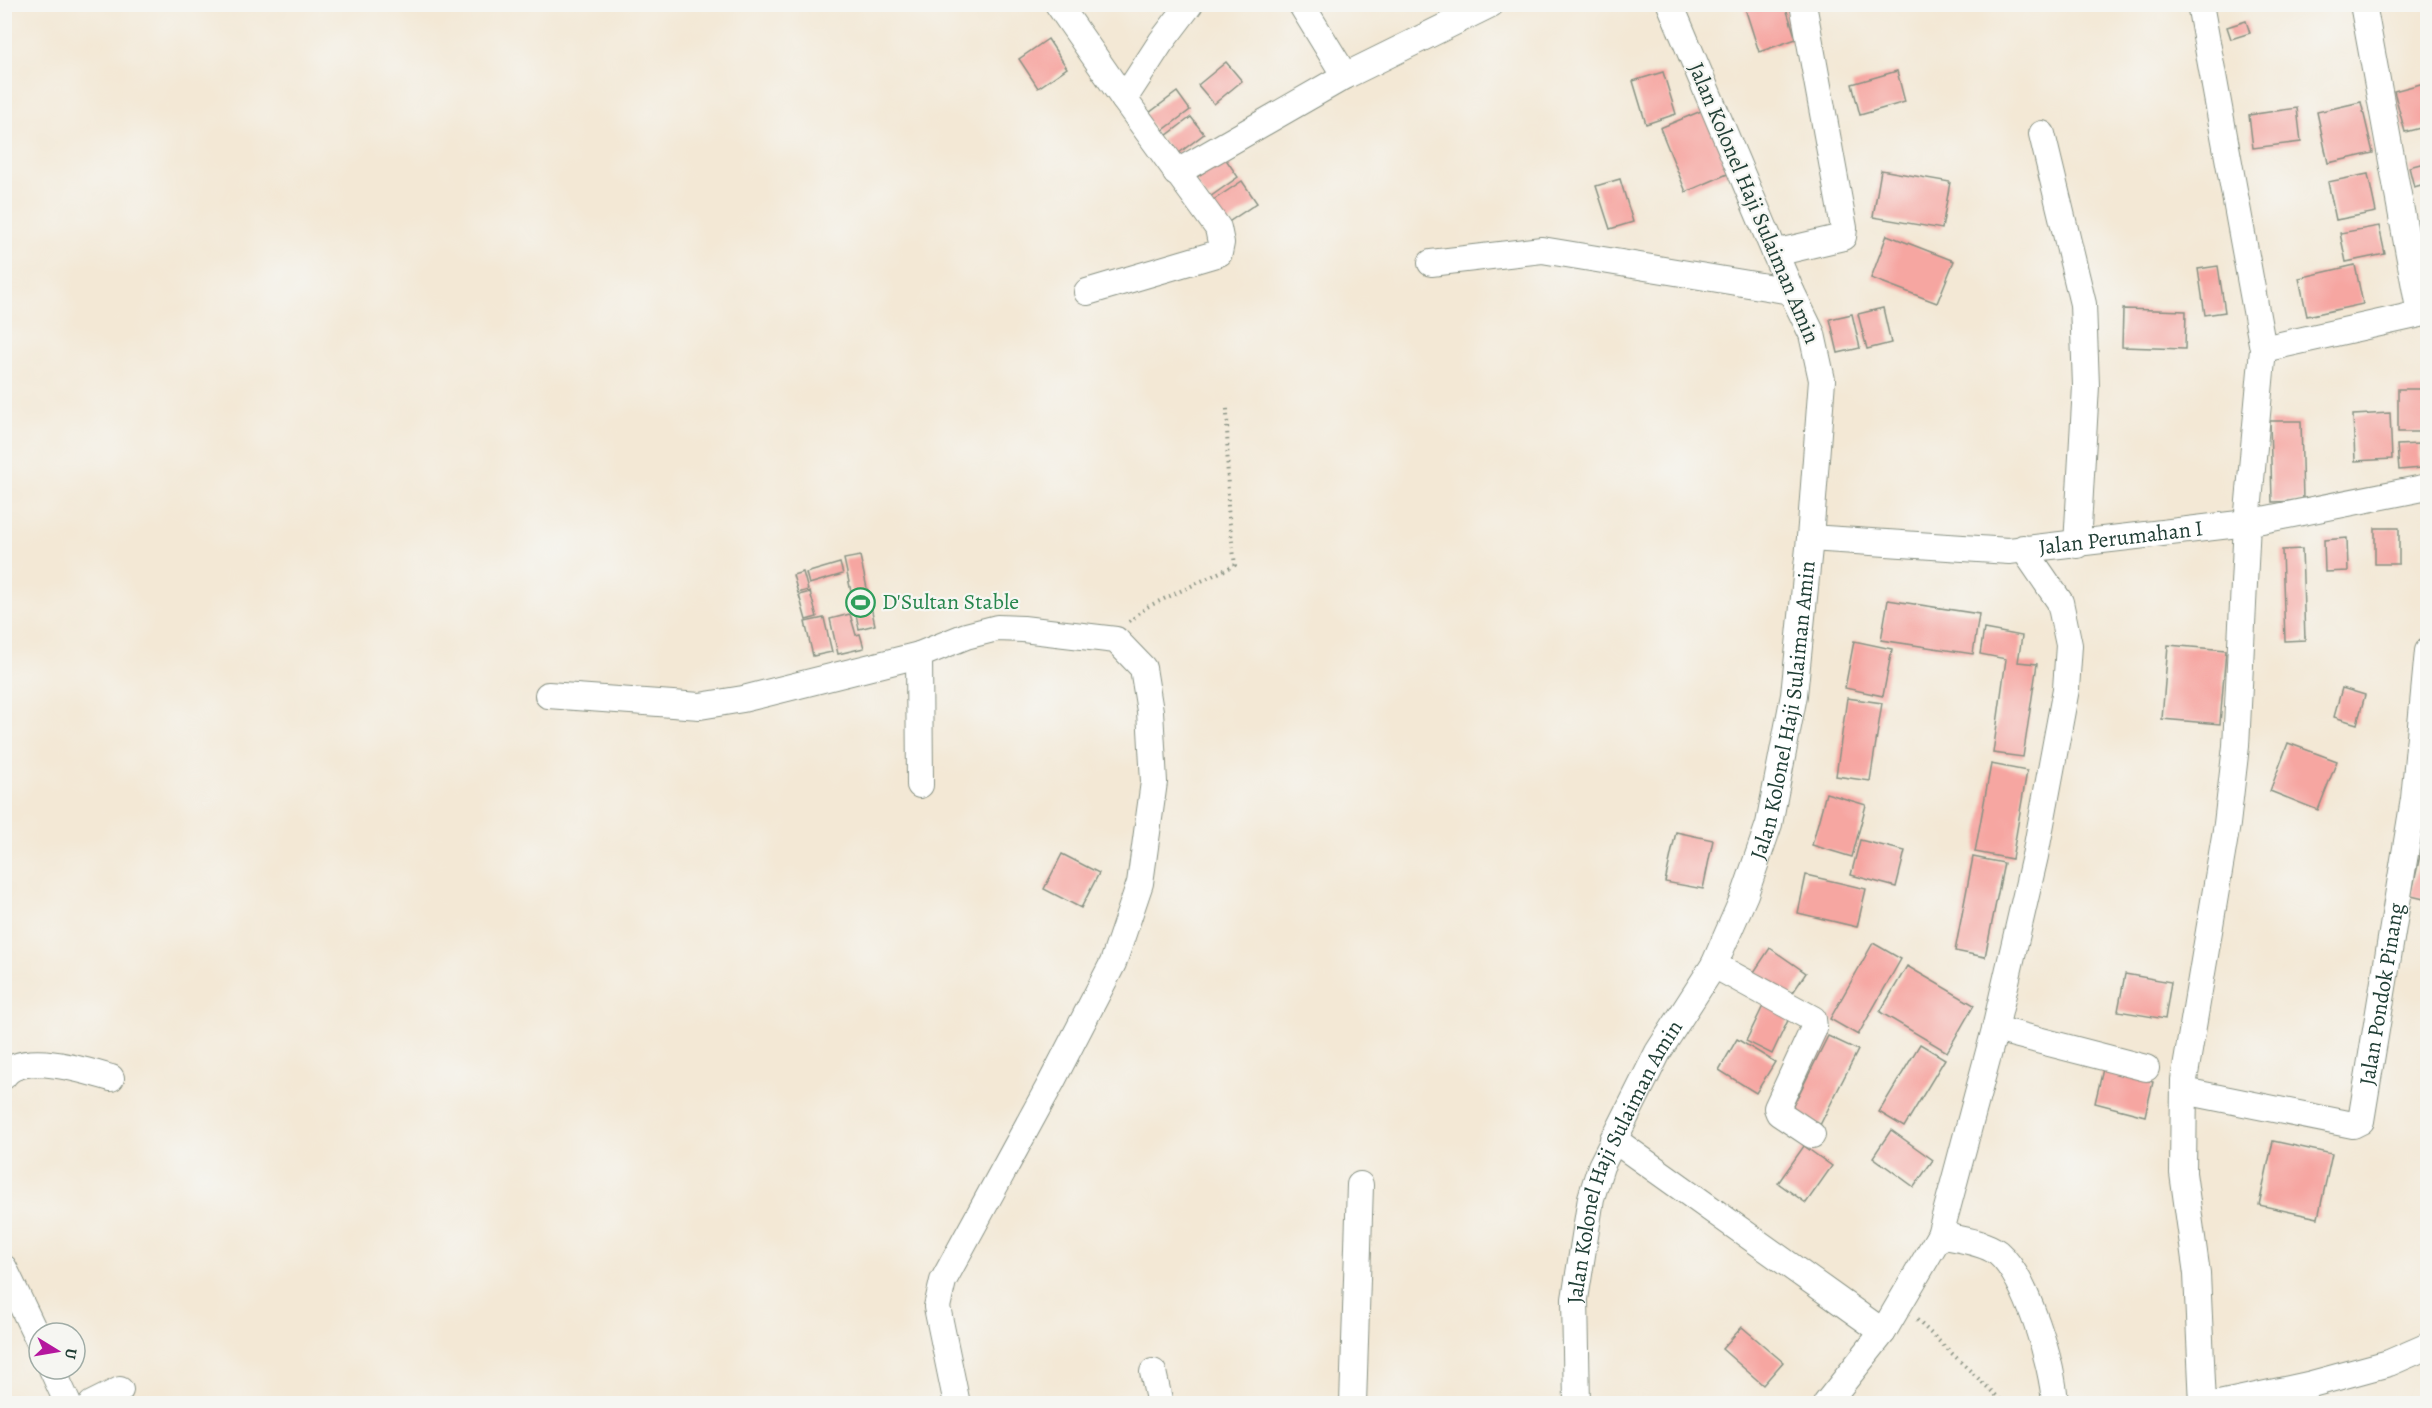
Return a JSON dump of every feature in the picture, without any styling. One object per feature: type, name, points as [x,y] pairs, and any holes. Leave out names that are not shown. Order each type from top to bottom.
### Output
[{"type":"street","points":[[1058,4],[1176,173],[1218,228],[1221,243],[1220,253],[1088,292]]},
{"type":"street","points":[[1124,99],[1161,42],[1190,4]]},
{"type":"street","points":[[1300,4],[1345,76]]},
{"type":"street","points":[[1176,173],[1345,76],[1491,4]]},
{"type":"street","name":"Jalan Kolonel Haji Sulaiman Amin","points":[[1577,1404],[1575,1299],[1591,1198],[1613,1139],[1658,1052],[1714,965],[1745,894],[1769,824],[1794,695],[1810,538],[1821,375],[1812,334],[1791,291],[1670,4]]},
{"type":"street","points":[[1775,253],[1843,237],[1844,228],[1803,4]]},
{"type":"street","points":[[2200,4],[2263,349],[2247,523],[2232,779],[2184,1091],[2183,1173],[2197,1274],[2204,1404]]},
{"type":"street","points":[[2263,349],[2424,321],[2363,4]]},
{"type":"street","points":[[2042,134],[2083,304],[2086,386],[2077,545]]},
{"type":"street","points":[[1431,263],[1542,250],[1791,291]]},
{"type":"street","name":"Jalan Perumahan I","points":[[1810,538],[2009,551],[2077,545],[2247,523],[2427,487]]},
{"type":"street","points":[[1826,1404],[1883,1332],[1901,1305],[1940,1235],[1995,1029],[2035,856],[2066,689],[2068,656],[2066,622],[2060,602],[2023,548]]},
{"type":"street","points":[[548,695],[700,706],[742,699],[919,655],[966,636],[997,628],[1116,640],[1143,668],[1150,711],[1154,782],[1140,883],[1113,963],[1052,1081],[943,1281],[937,1307],[957,1404]]},
{"type":"street","name":"Jalan Pondok Pinang","points":[[2184,1091],[2353,1125],[2361,1121],[2414,799],[2427,651]]},
{"type":"street","points":[[919,655],[920,786]]},
{"type":"street","points":[[1714,965],[1813,1019],[1815,1029],[1777,1108],[1779,1113],[1812,1135]]},
{"type":"street","points":[[1995,1029],[2146,1068]]},
{"type":"street","points":[[4,1076],[8,1070],[22,1065],[45,1063],[111,1078]]},
{"type":"street","points":[[1613,1139],[1883,1332]]},
{"type":"street","points":[[1353,1404],[1360,1185]]},
{"type":"street","points":[[1940,1235],[1997,1252],[2020,1283],[2037,1322],[2055,1404]]},
{"type":"street","points":[[4,1268],[29,1321]]},
{"type":"street","points":[[2219,1404],[2310,1394],[2427,1347]]},
{"type":"street","points":[[1153,1372],[1161,1404]]},
{"type":"street","points":[[57,1381],[68,1404]]},
{"type":"street","points":[[92,1404],[120,1390]]},
{"type":"path","points":[[1116,640],[1131,620],[1147,607],[1235,565],[1228,509],[1227,406]]},
{"type":"path","points":[[1901,1305],[2005,1404]]},
{"type":"building","points":[[1744,5],[1785,5],[1796,39],[1759,52]]},
{"type":"building","points":[[2246,21],[2250,33],[2231,39],[2227,27]]},
{"type":"building","points":[[1048,39],[1067,68],[1038,88],[1019,59]]},
{"type":"building","points":[[1226,62],[1242,81],[1214,104],[1198,85]]},
{"type":"building","points":[[1897,71],[1905,102],[1860,115],[1852,84]]},
{"type":"building","points":[[1663,72],[1676,114],[1646,124],[1633,81]]},
{"type":"building","points":[[2428,82],[2428,126],[2405,132],[2394,91]]},
{"type":"building","points":[[1177,92],[1190,110],[1158,134],[1145,116]]},
{"type":"building","points":[[2361,102],[2373,153],[2328,163],[2317,112]]},
{"type":"building","points":[[2297,108],[2301,142],[2253,148],[2249,115]]},
{"type":"building","points":[[1706,109],[1732,172],[1686,192],[1660,128]]},
{"type":"building","points":[[1191,117],[1204,134],[1175,156],[1162,139]]},
{"type":"building","points":[[1225,158],[1238,177],[1207,199],[1194,179]]},
{"type":"building","points":[[2428,162],[2428,183],[2414,187],[2409,167]]},
{"type":"building","points":[[1881,170],[1950,182],[1942,229],[1873,217]]},
{"type":"building","points":[[2368,174],[2376,212],[2336,220],[2328,182]]},
{"type":"building","points":[[1620,179],[1633,222],[1610,229],[1596,186]]},
{"type":"building","points":[[1242,181],[1257,203],[1224,225],[1209,203]]},
{"type":"building","points":[[2379,226],[2385,254],[2346,262],[2340,233]]},
{"type":"building","points":[[1887,235],[1954,261],[1937,303],[1871,278]]},
{"type":"building","points":[[2355,265],[2363,304],[2307,316],[2299,278]]},
{"type":"building","points":[[2218,266],[2225,312],[2205,315],[2198,269]]},
{"type":"building","points":[[1883,308],[1891,343],[1867,349],[1858,314]]},
{"type":"building","points":[[2123,309],[2186,311],[2185,349],[2122,347]]},
{"type":"building","points":[[1852,314],[1860,348],[1838,353],[1830,319]]},
{"type":"building","points":[[2398,389],[2428,389],[2428,432],[2398,432]]},
{"type":"building","points":[[2390,413],[2392,459],[2355,461],[2353,415]]},
{"type":"building","points":[[2270,421],[2301,421],[2303,501],[2272,502]]},
{"type":"building","points":[[2419,444],[2421,468],[2399,470],[2397,445]]},
{"type":"building","points":[[2375,528],[2399,528],[2399,564],[2375,564]]},
{"type":"building","points":[[2347,538],[2348,571],[2325,572],[2324,540]]},
{"type":"building","points":[[2302,549],[2305,640],[2285,641],[2282,550]]},
{"type":"building","points":[[860,556],[875,625],[859,629],[844,559]]},
{"type":"building","points":[[840,563],[843,574],[809,584],[806,573]]},
{"type":"building","points":[[803,572],[808,590],[798,593],[793,575]]},
{"type":"building","points":[[810,592],[817,617],[806,620],[799,595]]},
{"type":"building","points":[[1888,600],[1979,614],[1973,654],[1881,640]]},
{"type":"building","points":[[850,614],[856,635],[860,634],[864,648],[838,654],[830,619]]},
{"type":"building","points":[[824,618],[832,652],[813,656],[805,622]]},
{"type":"building","points":[[1984,629],[2022,636],[2018,662],[2037,664],[2023,757],[1993,753],[2006,659],[1980,654]]},
{"type":"building","points":[[1854,641],[1892,649],[1883,696],[1845,688]]},
{"type":"building","points":[[2168,645],[2226,650],[2220,724],[2162,719]]},
{"type":"building","points":[[2342,688],[2365,695],[2357,724],[2334,717]]},
{"type":"building","points":[[1847,698],[1882,703],[1870,781],[1836,776]]},
{"type":"building","points":[[2288,743],[2337,761],[2318,810],[2270,791]]},
{"type":"building","points":[[1991,764],[2027,771],[2012,859],[1975,852]]},
{"type":"building","points":[[1826,793],[1866,805],[1852,857],[1812,845]]},
{"type":"building","points":[[1676,832],[1713,840],[1703,889],[1665,882]]},
{"type":"building","points":[[1860,840],[1905,851],[1896,887],[1851,875]]},
{"type":"building","points":[[2423,842],[2428,843],[2428,900],[2411,896]]},
{"type":"building","points":[[1062,854],[1099,873],[1081,908],[1044,889]]},
{"type":"building","points":[[1973,857],[2004,863],[1985,957],[1955,951]]},
{"type":"building","points":[[1806,875],[1866,889],[1857,927],[1798,913]]},
{"type":"building","points":[[1873,943],[1901,959],[1858,1035],[1830,1019]]},
{"type":"building","points":[[1770,948],[1806,973],[1790,997],[1754,972]]},
{"type":"building","points":[[1907,966],[1974,1005],[1947,1052],[1880,1012]]},
{"type":"building","points":[[2125,974],[2171,982],[2165,1019],[2118,1011]]},
{"type":"building","points":[[1765,1002],[1791,1014],[1772,1054],[1746,1041]]},
{"type":"building","points":[[1828,1036],[1858,1050],[1820,1125],[1791,1110]]},
{"type":"building","points":[[1737,1039],[1775,1062],[1756,1093],[1719,1070]]},
{"type":"building","points":[[1920,1044],[1945,1059],[1904,1127],[1879,1112]]},
{"type":"building","points":[[2103,1069],[2153,1082],[2145,1116],[2095,1103]]},
{"type":"building","points":[[1891,1130],[1933,1160],[1914,1187],[1873,1157]]},
{"type":"building","points":[[2273,1141],[2332,1154],[2318,1218],[2259,1205]]},
{"type":"building","points":[[1804,1146],[1832,1166],[1806,1203],[1778,1183]]},
{"type":"building","points":[[1742,1327],[1783,1362],[1763,1385],[1722,1349]]},
{"type":"place","name":"D'Sultan Stable","points":[[861,602]]}]
